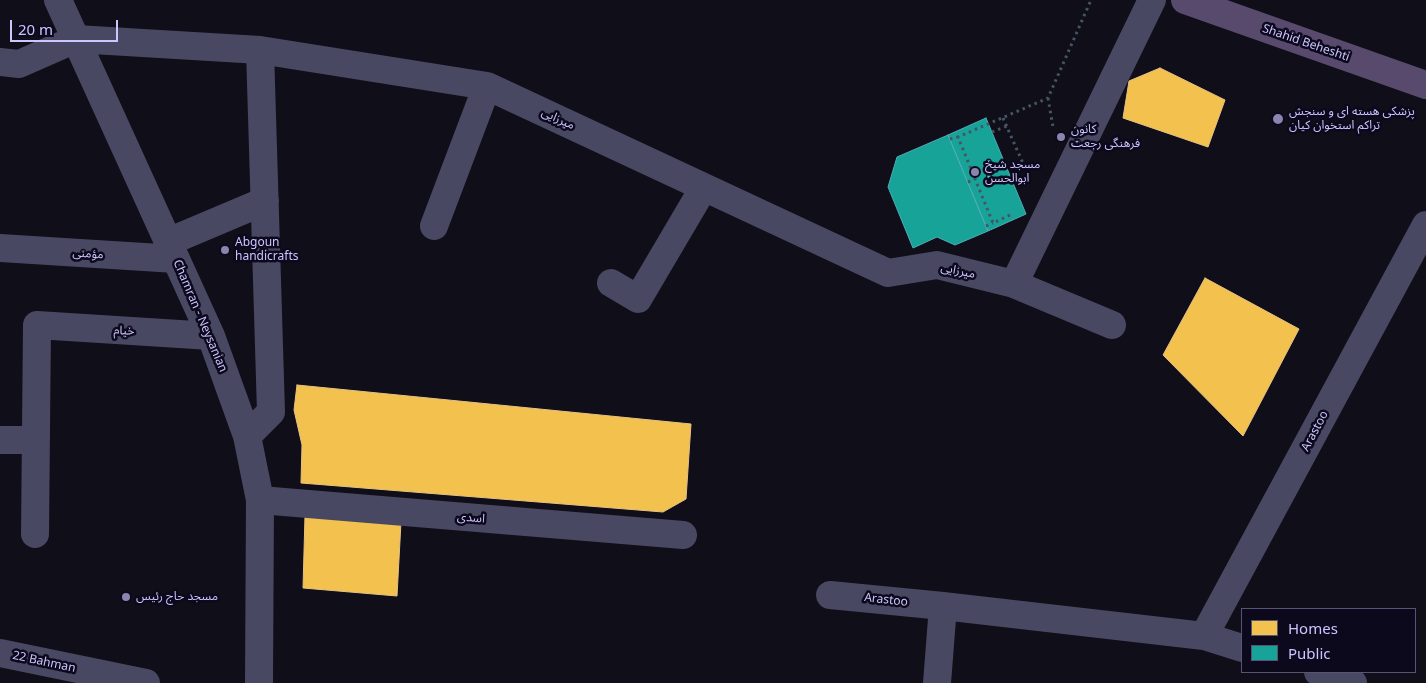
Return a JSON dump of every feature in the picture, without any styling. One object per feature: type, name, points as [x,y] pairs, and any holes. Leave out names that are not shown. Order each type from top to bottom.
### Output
[{"type":"main road","name":"Shahid Beheshti","points":[[1185,0],[1426,85]]},
{"type":"street","name":"Chamran - Neysanian","points":[[58,0],[211,336],[248,436],[260,500],[259,683]]},
{"type":"street","points":[[1014,284],[1152,0]]},
{"type":"street","name":"میرزایی","points":[[76,39],[260,50],[487,86],[888,273],[937,266],[1014,284],[1112,325]]},
{"type":"street","points":[[0,62],[19,64],[76,39]]},
{"type":"street","points":[[248,436],[270,412],[260,50]]},
{"type":"street","points":[[434,226],[487,86]]},
{"type":"street","points":[[611,283],[638,298],[704,187]]},
{"type":"street","points":[[172,251],[265,201]]},
{"type":"street","name":"Arastoo","points":[[1204,636],[1426,225]]},
{"type":"street","name":"مؤمنی","points":[[0,248],[172,251]]},
{"type":"street","name":"خیام","points":[[36,440],[37,325],[211,336]]},
{"type":"street","points":[[0,440],[36,440],[35,534]]},
{"type":"street","name":"اسدی","points":[[260,500],[356,514],[683,535]]},
{"type":"street","name":"Arastoo","points":[[830,594],[1204,636],[1241,648]]},
{"type":"street","points":[[937,683],[943,606]]},
{"type":"street","name":"22 Bahman","points":[[0,653],[146,683]]},
{"type":"street","points":[[1321,673],[1353,683]]},
{"type":"path","points":[[950,140],[1048,98],[1091,0]]},
{"type":"path","points":[[1003,118],[1030,179]]},
{"type":"path","points":[[992,132],[1006,126]]},
{"type":"path","points":[[958,137],[993,222]]},
{"type":"path","points":[[968,182],[976,179]]},
{"type":"path","points":[[986,226],[1016,212]]},
{"type":"building: Homes","points":[[1160,68],[1225,100],[1208,147],[1123,118],[1129,81]]},
{"type":"building: Homes","points":[[1205,278],[1299,329],[1243,436],[1163,355]]},
{"type":"building: Homes","points":[[297,385],[691,424],[686,499],[663,512],[301,483],[302,445],[294,410]]},
{"type":"building: Homes","points":[[305,516],[401,522],[397,596],[303,588]]},
{"type":"building: Public","points":[[986,118],[1026,214],[988,231],[948,135]]},
{"type":"building: Public","points":[[948,135],[988,231],[955,245],[937,237],[913,248],[888,187],[897,157]]},
{"type":"place","name":"پزشکی هسته ای و سنجش تراکم استخوان کیان","points":[[1278,119]]},
{"type":"place","name":"کانون فرهنگی رجعت","points":[[1061,137]]},
{"type":"place","name":"مسجد شیخ ابوالحسن","points":[[975,172]]},
{"type":"place","name":"Abgoun handicrafts","points":[[225,250]]},
{"type":"place","name":"مسجد حاج رئیس","points":[[126,597]]}]
